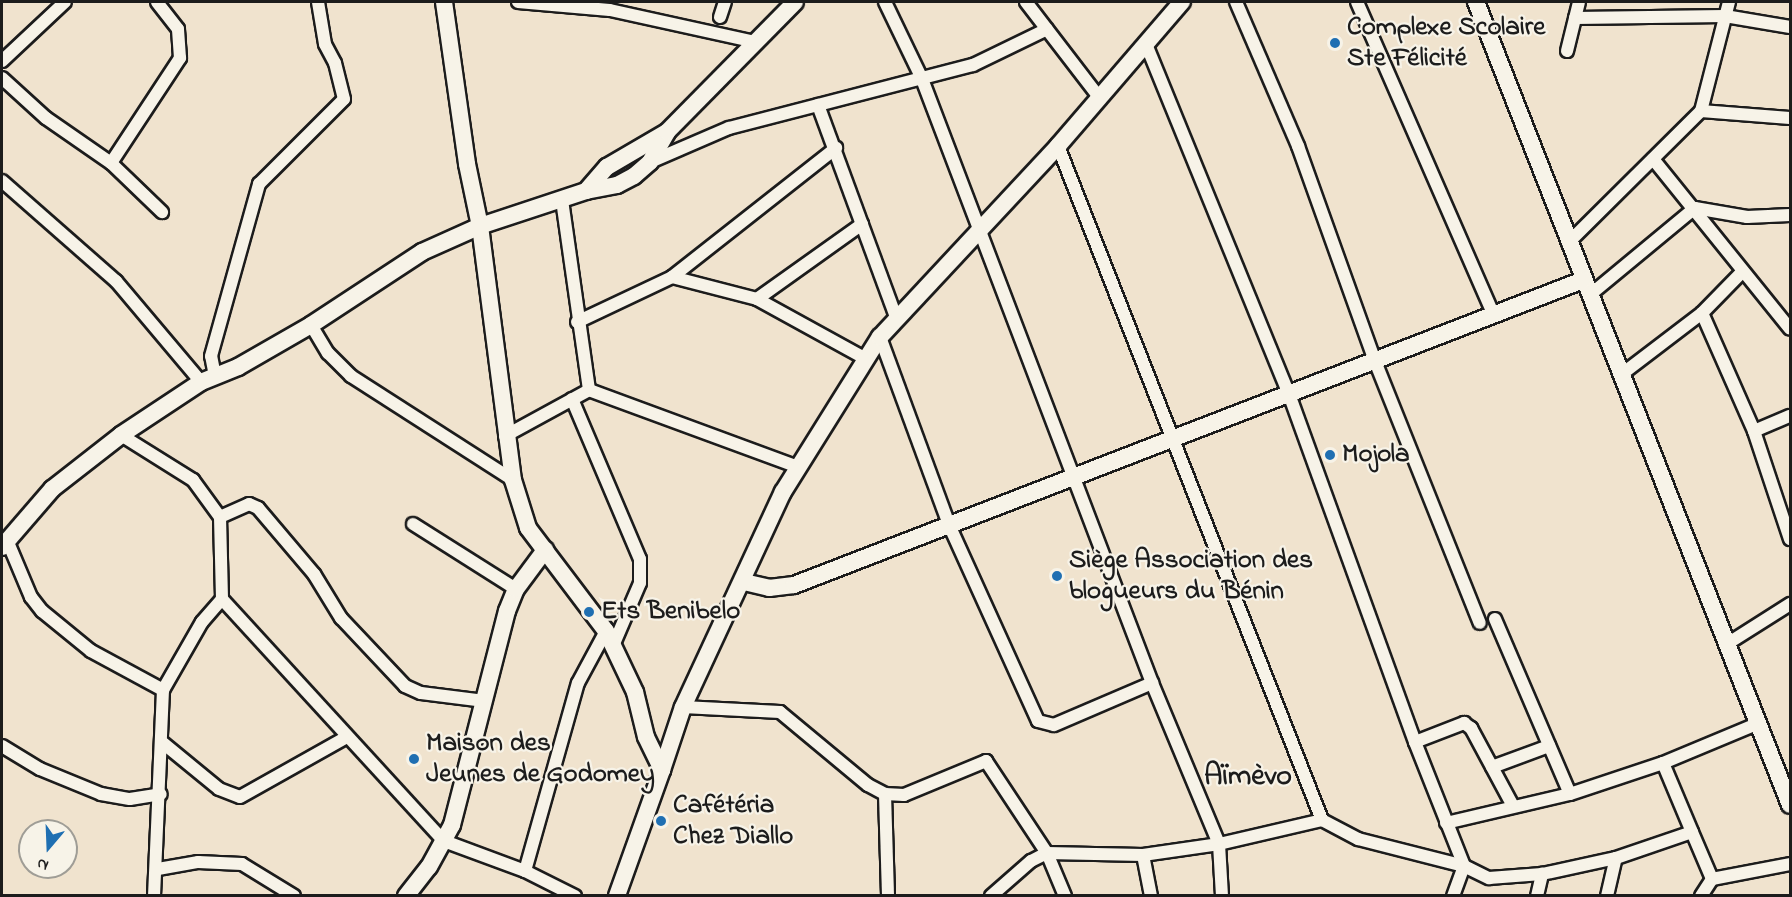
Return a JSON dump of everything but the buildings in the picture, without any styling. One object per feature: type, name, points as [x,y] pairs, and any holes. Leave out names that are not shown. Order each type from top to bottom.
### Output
[{"type":"main road","points":[[444,2],[467,164],[480,226],[505,436],[513,480],[528,528],[609,638],[635,692],[646,737],[662,770]]},
{"type":"main road","points":[[4,543],[52,489],[121,435],[208,379],[311,325],[422,252],[480,226],[586,191],[617,185],[650,162],[667,132],[795,2]]},
{"type":"main road","points":[[617,896],[683,707],[744,582],[796,466],[880,337],[896,317],[1058,146],[1182,2]]},
{"type":"main road","points":[[1476,2],[1568,243],[1622,374],[1791,805]]},
{"type":"main road","points":[[586,191],[607,167],[667,132]]},
{"type":"main road","points":[[744,582],[769,588],[794,585],[1074,479],[1493,314],[1587,287]]},
{"type":"main road","points":[[406,896],[444,841],[452,825],[516,589],[544,550]]},
{"type":"street","points":[[2,61],[65,2]]},
{"type":"street","points":[[111,164],[180,58],[178,29],[157,2]]},
{"type":"street","points":[[208,379],[211,356],[259,184],[344,99],[335,63],[325,44],[318,2]]},
{"type":"street","points":[[518,2],[610,10],[756,42]]},
{"type":"street","points":[[720,17],[725,2]]},
{"type":"street","points":[[885,2],[922,79],[978,233],[1152,683],[1220,844],[1222,896]]},
{"type":"street","points":[[1026,2],[1099,97]]},
{"type":"street","points":[[1236,2],[1298,146],[1375,361],[1480,623]]},
{"type":"street","points":[[1358,2],[1493,314]]},
{"type":"street","points":[[1567,51],[1579,2]]},
{"type":"street","points":[[1568,243],[1701,111],[1729,2]]},
{"type":"street","points":[[1575,18],[1725,16],[1791,27]]},
{"type":"street","points":[[650,162],[729,128],[973,65],[1047,29]]},
{"type":"street","points":[[1146,44],[1289,394],[1415,742],[1464,866],[1454,896]]},
{"type":"street","points":[[2,78],[46,118],[111,164],[162,212]]},
{"type":"street","points":[[818,105],[836,148],[896,317]]},
{"type":"street","points":[[1701,111],[1791,118]]},
{"type":"street","points":[[1058,146],[1322,820],[1358,839],[1464,866],[1489,878],[1542,874],[1616,858],[1692,832]]},
{"type":"street","points":[[577,322],[672,277],[836,148]]},
{"type":"street","points":[[1653,159],[1695,208],[1742,272],[1791,329]]},
{"type":"street","points":[[2,181],[116,281],[208,379]]},
{"type":"street","points":[[562,200],[577,322],[589,390]]},
{"type":"street","points":[[1587,287],[1695,208],[1748,217],[1791,215]]},
{"type":"street","points":[[757,299],[862,224]]},
{"type":"street","points":[[1622,374],[1702,313],[1742,272]]},
{"type":"street","points":[[672,277],[757,299],[866,359]]},
{"type":"street","points":[[1702,313],[1754,431],[1791,540]]},
{"type":"street","points":[[311,325],[328,354],[351,376],[513,480]]},
{"type":"street","points":[[880,337],[950,527],[1038,721],[1054,725],[1152,683]]},
{"type":"street","points":[[505,436],[589,390],[796,466]]},
{"type":"street","points":[[525,871],[578,683],[609,638],[640,583],[640,559],[572,399]]},
{"type":"street","points":[[1754,431],[1791,416]]},
{"type":"street","points":[[121,435],[193,480],[220,518],[222,599],[346,737],[444,841],[525,871],[575,896]]},
{"type":"street","points":[[220,518],[249,504],[258,507],[314,574],[341,618],[405,686],[421,693],[484,701]]},
{"type":"street","points":[[413,524],[516,589]]},
{"type":"street","points":[[4,543],[31,597],[42,611],[91,651],[163,690]]},
{"type":"street","points":[[154,896],[153,879],[158,869],[163,690],[202,622],[222,599]]},
{"type":"street","points":[[1727,644],[1791,604]]},
{"type":"street","points":[[1495,619],[1570,794]]},
{"type":"street","points":[[683,707],[780,712],[868,785],[885,794],[903,795],[987,761],[1047,853],[1065,896]]},
{"type":"street","points":[[1415,742],[1464,723],[1471,728],[1513,806]]},
{"type":"street","points":[[1446,823],[1570,794],[1663,763],[1759,723]]},
{"type":"street","points":[[163,743],[219,789],[240,797],[346,737]]},
{"type":"street","points":[[2,746],[40,769],[101,794],[130,800],[161,794]]},
{"type":"street","points":[[1492,767],[1549,746]]},
{"type":"street","points":[[1663,763],[1712,879]]},
{"type":"street","points":[[885,794],[888,896]]},
{"type":"street","points":[[991,896],[1031,861],[1047,853],[1143,855],[1220,844],[1322,820]]},
{"type":"street","points":[[1143,855],[1151,896]]},
{"type":"street","points":[[1607,896],[1616,858]]},
{"type":"street","points":[[158,869],[198,862],[242,864],[294,896]]},
{"type":"street","points":[[1701,896],[1712,879],[1791,864]]},
{"type":"street","points":[[1537,896],[1542,874]]},
{"type":"place","name":"Complexe Scolaire Ste Félicité","points":[[1335,43]]},
{"type":"place","name":"Mojola","points":[[1330,455]]},
{"type":"place","name":"Siège Association des blogueurs du Bénin","points":[[1057,576]]},
{"type":"place","name":"Ets Benibelo","points":[[589,612]]},
{"type":"place","name":"Maison des Jeunes de Godomey","points":[[414,759]]},
{"type":"place","name":"Cafétéria Chez Diallo","points":[[661,821]]},
{"type":"district","name":"Aïmèvo","points":[[1248,777]]}]
